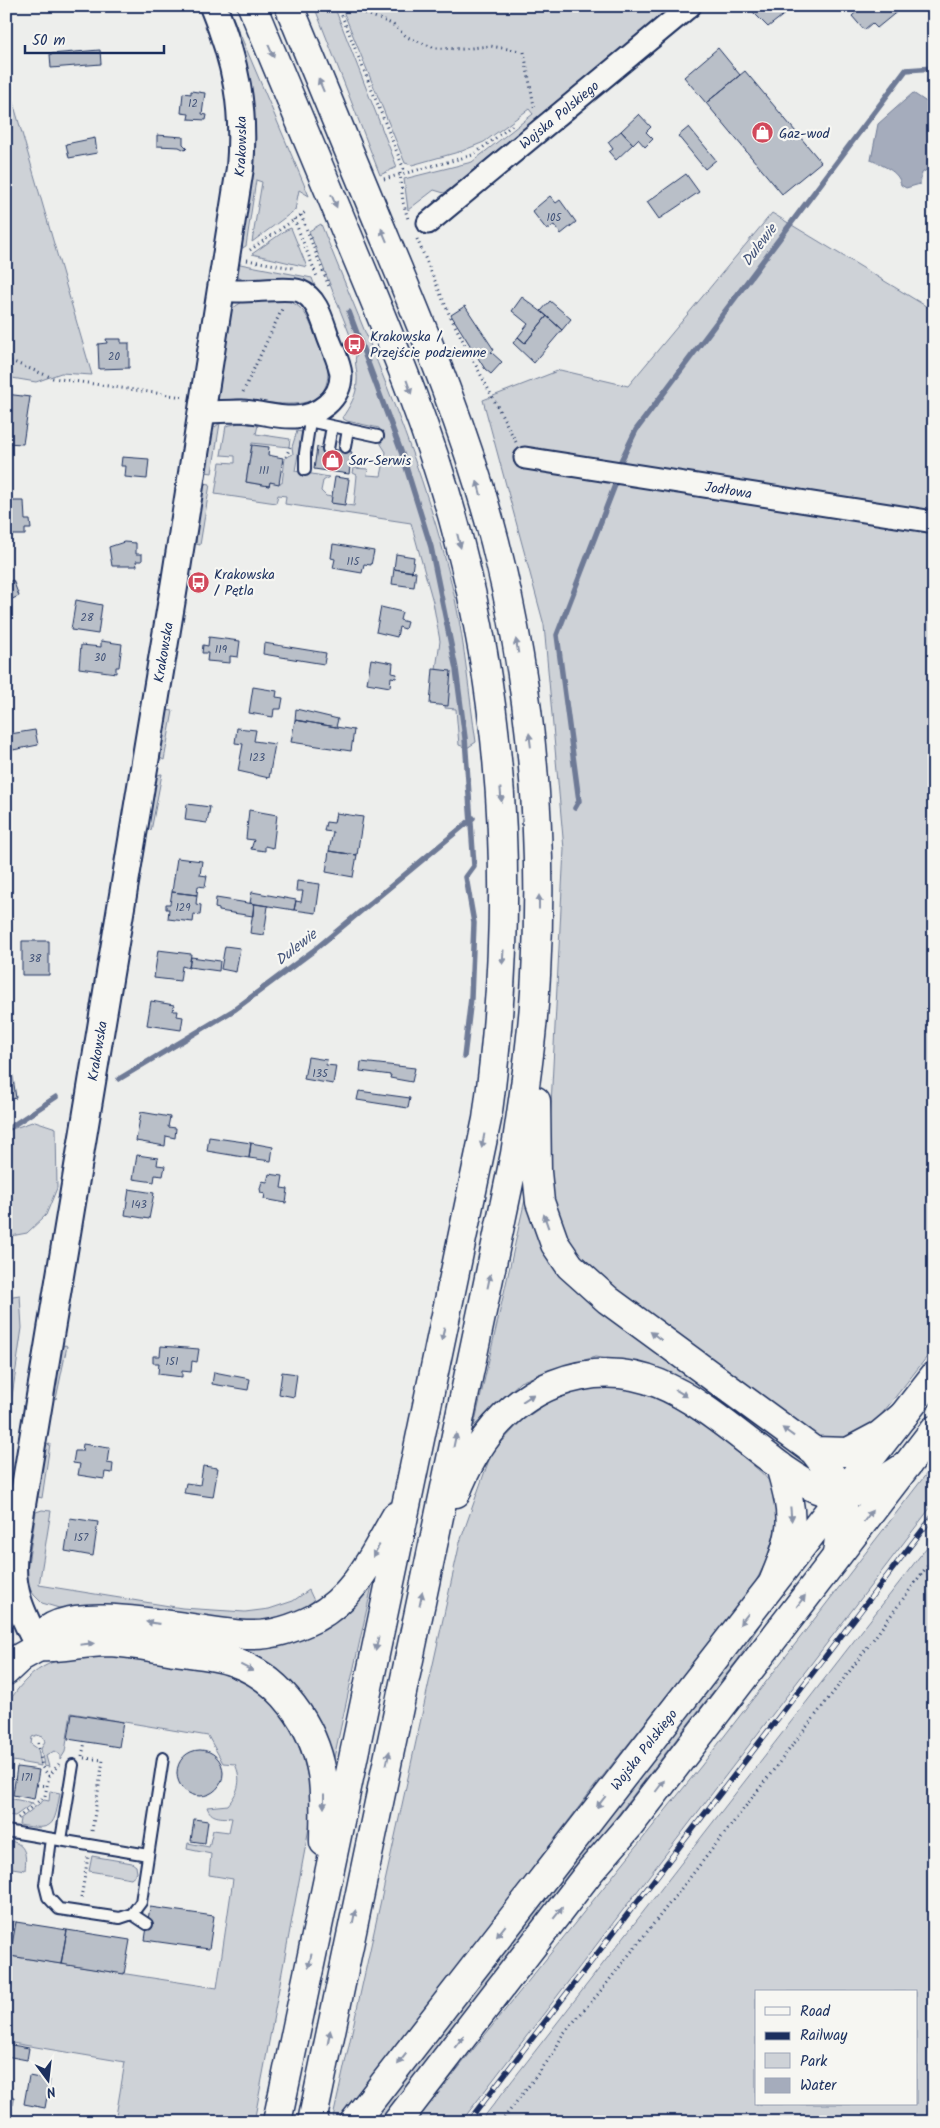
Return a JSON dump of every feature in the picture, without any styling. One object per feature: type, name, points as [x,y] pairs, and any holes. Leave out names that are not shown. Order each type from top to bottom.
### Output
[{"type":"main road","points":[[252,6],[383,318],[431,447],[459,538],[475,606],[497,746],[503,815],[505,912],[499,1014],[491,1092],[476,1178],[277,2122]]},
{"type":"main road","points":[[288,6],[433,354],[474,470],[495,542],[521,671],[531,745],[537,814],[538,914],[533,1021],[515,1154],[312,2122]]},
{"type":"main road","points":[[533,1021],[536,1064],[538,1189],[546,1223],[562,1255],[582,1279],[608,1300],[814,1451],[845,1492],[837,1554]]},
{"type":"main road","points":[[430,1556],[468,1464],[490,1430],[531,1396],[550,1386],[582,1375],[600,1372],[630,1374],[667,1386],[689,1398],[780,1466],[822,1491],[855,1493],[874,1488],[907,1465]]},
{"type":"main road","name":"Wojska Polskiego","points":[[354,2122],[934,1376]]},
{"type":"main road","points":[[814,1451],[848,1452],[880,1435],[904,1415]]},
{"type":"main road","points":[[397,2122],[934,1430]]},
{"type":"main road","points":[[774,1580],[789,1543],[792,1525],[790,1504],[780,1466]]},
{"type":"main road","points":[[39,1647],[43,1635],[52,1627],[73,1621],[96,1618],[126,1619],[247,1636],[272,1633],[302,1624],[330,1607],[355,1584],[409,1494]]},
{"type":"main road","points":[[6,1670],[21,1657],[39,1647],[54,1648],[89,1643],[130,1644],[234,1662],[257,1674],[268,1682],[299,1715],[307,1728],[319,1760],[324,1786],[324,1896]]},
{"type":"street","name":"Krakowska","points":[[39,1647],[15,1594],[12,1577],[14,1553],[173,590],[209,407],[220,290],[240,168],[242,112],[234,66],[213,6]]},
{"type":"street","name":"Wojska Polskiego","points":[[418,228],[540,131],[690,6]]},
{"type":"street","points":[[209,407],[302,419],[316,412],[329,402],[338,389],[341,375],[317,308],[307,295],[293,290],[237,293],[220,290]]},
{"type":"street","name":"Jodłowa","points":[[525,458],[934,522]]},
{"type":"lane","points":[[305,470],[302,419],[378,436]]},
{"type":"lane","points":[[328,449],[332,426]]},
{"type":"lane","points":[[344,447],[348,429]]},
{"type":"lane","points":[[73,1766],[44,1885],[54,1906],[63,1911],[113,1918],[126,1917],[132,1914],[141,1902],[163,1758]]},
{"type":"lane","points":[[6,1831],[148,1855]]},
{"type":"lane","points":[[132,1914],[148,1924]]},
{"type":"path","points":[[338,6],[405,172]]},
{"type":"path","points":[[347,6],[392,24],[407,37],[435,48],[462,49],[490,46],[523,51],[540,131]]},
{"type":"path","points":[[384,179],[400,173],[473,155],[516,122]]},
{"type":"path","points":[[400,173],[403,202],[418,228],[450,316],[525,458]]},
{"type":"path","points":[[253,248],[307,211]]},
{"type":"path","points":[[301,215],[334,298]]},
{"type":"path","points":[[294,219],[309,258]]},
{"type":"path","points":[[226,256],[315,272]]},
{"type":"path","points":[[6,359],[54,378],[209,407],[243,391],[271,330],[304,270]]},
{"type":"path","points":[[501,2122],[553,2054],[563,2034],[599,1993],[635,1944],[732,1824],[852,1668],[934,1557]]},
{"type":"path","points":[[38,1742],[42,1767],[49,1776]]},
{"type":"path","points":[[82,1757],[84,1742]]},
{"type":"path","points":[[37,1785],[47,1786]]},
{"type":"green space","points":[[225,6],[228,6],[309,196],[299,190],[295,210],[252,242],[262,182],[256,180],[246,246],[237,251]]},
{"type":"green space","points":[[314,6],[334,6],[397,167],[380,175]]},
{"type":"green space","points":[[341,6],[672,6],[450,189],[444,193],[434,190],[408,210],[404,179],[472,162],[533,114],[529,109],[484,142],[462,151],[412,165],[405,163]]},
{"type":"green space","points":[[6,78],[92,375],[61,373],[36,382],[6,377]]},
{"type":"green space","points":[[772,213],[934,311],[934,1348],[870,1429],[845,1442],[810,1437],[596,1278],[568,1244],[552,1198],[549,1145],[564,849],[544,625],[483,400],[560,370],[628,386]]},
{"type":"green space","points":[[321,224],[396,409],[429,503],[443,551],[455,599],[476,742],[467,748],[459,745],[456,709],[445,708],[449,672],[436,669],[440,641],[433,602],[411,523],[285,504],[286,496],[278,495],[276,503],[215,494],[220,462],[235,463],[235,456],[221,455],[226,426],[239,423],[258,425],[256,434],[290,439],[289,447],[252,443],[246,482],[269,486],[270,482],[282,483],[285,458],[293,454],[292,447],[297,431],[302,432],[295,471],[329,477],[323,481],[321,491],[326,496],[332,497],[331,503],[354,506],[357,475],[353,473],[354,468],[368,469],[367,475],[381,476],[386,452],[381,444],[379,428],[347,421],[342,418],[356,391],[355,359],[357,353],[309,231]]},
{"type":"green space","points":[[291,228],[307,267],[252,254],[286,230]]},
{"type":"green space","points":[[235,263],[312,278],[317,292],[248,282],[238,276]]},
{"type":"green space","points":[[289,301],[299,307],[309,321],[326,363],[328,373],[325,388],[317,397],[306,402],[292,404],[238,399],[215,403],[227,312],[242,302]]},
{"type":"green space","points":[[220,423],[212,473],[200,471],[210,431]]},
{"type":"green space","points":[[199,482],[210,484],[200,545],[196,544]]},
{"type":"green space","points":[[166,710],[173,711],[164,760],[158,757]]},
{"type":"green space","points":[[162,774],[151,831],[147,827],[155,776]]},
{"type":"green space","points":[[35,1121],[56,1128],[57,1188],[46,1215],[27,1233],[6,1237],[6,1131]]},
{"type":"green space","points":[[526,1195],[534,1225],[542,1244],[552,1263],[571,1286],[617,1325],[682,1370],[816,1470],[822,1482],[707,1398],[651,1365],[595,1357],[556,1368],[520,1382],[474,1426]]},
{"type":"green space","points":[[20,1295],[22,1328],[6,1437],[6,1297]]},
{"type":"green space","points":[[67,1346],[56,1399],[52,1394],[59,1348]]},
{"type":"green space","points":[[610,1381],[635,1384],[654,1393],[711,1432],[763,1475],[770,1483],[777,1511],[777,1524],[771,1549],[753,1587],[594,1787],[340,2122],[332,2122],[460,1542],[491,1454],[521,1421],[561,1394]]},
{"type":"green space","points":[[50,1444],[42,1498],[35,1496],[43,1446]]},
{"type":"green space","points":[[934,1464],[934,1503],[461,2122],[415,2122],[702,1765]]},
{"type":"green space","points":[[42,1510],[51,1511],[39,1585],[182,1608],[245,1612],[269,1609],[293,1601],[309,1590],[315,1603],[292,1615],[260,1624],[94,1606],[59,1608],[42,1603],[28,1586],[26,1577],[36,1512]]},
{"type":"green space","points":[[833,1527],[762,1621],[739,1658],[381,2122],[369,2122]]},
{"type":"green space","points":[[934,1538],[934,2122],[480,2122]]},
{"type":"green space","points":[[375,1572],[332,1767],[326,1749],[202,1638],[235,1644]]},
{"type":"green space","points":[[94,1650],[198,1666],[229,1676],[256,1690],[278,1711],[296,1740],[309,1784],[311,1817],[254,2122],[115,2122],[125,2062],[6,2042],[6,1920],[17,1922],[10,1956],[217,1988],[233,1879],[209,1875],[211,1854],[187,1849],[188,1843],[209,1847],[213,1830],[229,1832],[232,1818],[211,1814],[207,1807],[228,1805],[235,1795],[239,1780],[235,1764],[223,1763],[208,1736],[71,1713],[65,1752],[60,1760],[60,1755],[54,1751],[46,1756],[49,1767],[44,1766],[41,1749],[45,1741],[43,1737],[37,1735],[32,1737],[31,1744],[38,1749],[41,1766],[13,1761],[8,1798],[33,1803],[15,1816],[6,1815],[6,1707],[23,1683],[42,1667]]},
{"type":"green space","points":[[50,1791],[60,1793],[54,1820],[46,1826],[39,1827],[19,1825],[20,1819],[44,1800],[49,1801]]},
{"type":"green space","points":[[6,1840],[17,1843],[23,1849],[26,1858],[25,1870],[6,1867]]},
{"type":"green space","points":[[92,1856],[132,1863],[136,1866],[137,1873],[131,1878],[89,1871]]},
{"type":"water","points":[[913,93],[934,107],[934,165],[922,173],[920,184],[906,188],[901,185],[900,180],[894,173],[871,160],[878,124]]},
{"type":"building","points":[[759,6],[781,6],[786,13],[768,27],[753,12]]},
{"type":"building","points":[[863,6],[896,6],[899,10],[877,28],[872,23],[864,30],[852,16]]},
{"type":"building","points":[[718,48],[740,75],[706,103],[684,77]]},
{"type":"building","points":[[100,50],[101,64],[51,68],[50,54]]},
{"type":"building","name":"Gaz-wod","points":[[745,71],[821,162],[782,194],[706,103]]},
{"type":"building","points":[[191,91],[205,93],[202,114],[207,115],[206,120],[188,119],[189,114],[181,113],[183,93],[191,94]]},
{"type":"building","points":[[639,114],[651,127],[646,132],[653,139],[645,147],[638,139],[633,144],[621,131]]},
{"type":"building","points":[[689,127],[716,160],[705,169],[678,136]]},
{"type":"building","points":[[621,131],[633,144],[616,160],[609,152],[613,149],[608,142]]},
{"type":"building","points":[[157,135],[183,137],[183,144],[187,148],[185,150],[179,147],[157,146]]},
{"type":"building","points":[[95,138],[97,153],[69,158],[66,144]]},
{"type":"building","points":[[686,174],[699,192],[659,219],[647,202]]},
{"type":"building","points":[[550,196],[556,203],[560,200],[576,222],[561,234],[554,225],[547,230],[532,211]]},
{"type":"building","points":[[522,297],[547,316],[525,343],[518,337],[528,324],[512,311]]},
{"type":"building","points":[[550,301],[571,319],[562,330],[541,311]]},
{"type":"building","points":[[465,306],[494,350],[491,352],[502,362],[491,374],[485,369],[451,315]]},
{"type":"building","points":[[547,316],[562,330],[534,363],[513,343],[518,337],[525,343]]},
{"type":"building","points":[[106,339],[121,339],[121,343],[129,343],[129,368],[99,369],[98,344],[107,343]]},
{"type":"building","points":[[6,394],[30,397],[23,444],[6,443]]},
{"type":"building","points":[[252,445],[269,447],[268,455],[283,458],[279,484],[270,482],[269,486],[246,482]]},
{"type":"building","name":"Sar-Serwis","points":[[317,447],[352,452],[349,474],[314,469]]},
{"type":"building","points":[[122,457],[149,459],[147,479],[125,477],[126,466],[121,466]]},
{"type":"building","points":[[335,477],[349,479],[345,505],[331,503]]},
{"type":"building","points":[[11,501],[24,501],[25,520],[30,520],[31,529],[25,529],[25,535],[11,535]]},
{"type":"building","points":[[124,542],[136,543],[136,554],[142,554],[142,561],[136,561],[137,566],[112,566],[109,547]]},
{"type":"building","points":[[333,544],[374,551],[371,565],[364,564],[362,573],[333,568],[335,559],[331,558]]},
{"type":"building","points":[[396,554],[414,557],[412,572],[394,569]]},
{"type":"building","points":[[394,569],[416,572],[414,587],[392,584]]},
{"type":"building","points":[[13,580],[19,596],[10,600],[8,595],[6,595],[6,583]]},
{"type":"building","points":[[76,600],[102,605],[98,634],[71,630]]},
{"type":"building","points":[[381,607],[402,612],[400,620],[407,622],[405,629],[399,627],[397,637],[376,632]]},
{"type":"building","points":[[209,637],[240,641],[238,657],[230,656],[230,663],[207,661],[208,653],[202,653],[203,645],[208,646]]},
{"type":"building","points":[[101,641],[122,644],[119,667],[116,667],[116,673],[79,668],[81,645],[101,647]]},
{"type":"building","points":[[264,643],[326,653],[324,664],[263,654]]},
{"type":"building","points":[[371,659],[393,663],[392,673],[397,674],[396,678],[391,677],[390,687],[367,683]]},
{"type":"building","points":[[433,669],[451,671],[448,706],[430,704]]},
{"type":"building","points":[[253,687],[277,691],[276,697],[283,698],[281,709],[274,709],[273,717],[249,713]]},
{"type":"building","points":[[296,709],[338,719],[336,727],[295,720]]},
{"type":"building","points":[[295,720],[354,730],[351,751],[291,742]]},
{"type":"building","points":[[237,728],[256,730],[254,741],[275,744],[269,778],[238,771],[243,744],[235,743]]},
{"type":"building","points":[[35,730],[38,745],[13,750],[10,734]]},
{"type":"building","points":[[187,804],[210,807],[207,823],[185,820]]},
{"type":"building","points":[[249,810],[277,815],[273,848],[265,846],[265,851],[251,849],[254,840],[246,839]]},
{"type":"building","points":[[336,813],[363,817],[357,855],[329,851],[333,832],[324,831],[326,822],[334,823]]},
{"type":"building","points":[[329,851],[357,855],[353,877],[326,872]]},
{"type":"building","points":[[177,858],[202,861],[200,875],[207,876],[205,887],[198,886],[197,895],[172,892]]},
{"type":"building","points":[[297,881],[320,884],[316,913],[294,910],[296,901],[301,902],[303,891],[296,891]]},
{"type":"building","points":[[172,892],[197,895],[196,904],[201,905],[200,915],[194,914],[193,922],[168,919],[169,909],[166,909],[166,904],[170,904]]},
{"type":"building","points":[[252,892],[296,900],[294,910],[250,903]]},
{"type":"building","points":[[216,898],[254,904],[253,916],[219,911],[219,909],[215,908]]},
{"type":"building","points":[[254,904],[268,906],[264,935],[250,933]]},
{"type":"building","points":[[22,941],[49,941],[49,975],[22,975]]},
{"type":"building","points":[[225,946],[240,948],[236,972],[221,969]]},
{"type":"building","points":[[158,950],[191,954],[189,968],[182,966],[180,981],[154,978]]},
{"type":"building","points":[[191,957],[220,961],[219,971],[189,967]]},
{"type":"building","points":[[151,1001],[174,1005],[173,1011],[178,1011],[177,1016],[183,1017],[181,1030],[147,1025]]},
{"type":"building","points":[[308,1057],[327,1060],[326,1065],[336,1066],[333,1084],[304,1079]]},
{"type":"building","points":[[361,1062],[415,1068],[412,1082],[390,1078],[391,1075],[360,1071]]},
{"type":"building","points":[[12,1071],[16,1098],[6,1100],[6,1072]]},
{"type":"building","points":[[359,1091],[410,1098],[408,1108],[357,1100]]},
{"type":"building","points":[[141,1112],[170,1117],[168,1127],[176,1128],[175,1138],[166,1136],[165,1146],[136,1141]]},
{"type":"building","points":[[209,1137],[251,1143],[249,1158],[207,1151]]},
{"type":"building","points":[[251,1143],[273,1147],[271,1161],[249,1158]]},
{"type":"building","points":[[137,1155],[158,1158],[157,1165],[165,1166],[163,1176],[155,1175],[154,1182],[133,1179]]},
{"type":"building","points":[[269,1174],[283,1176],[281,1188],[288,1189],[286,1203],[264,1199],[265,1194],[261,1193],[260,1189],[262,1181],[267,1182]]},
{"type":"building","points":[[129,1189],[154,1193],[149,1219],[125,1215]]},
{"type":"building","points":[[161,1346],[199,1349],[197,1362],[192,1361],[191,1372],[182,1371],[182,1377],[158,1374],[159,1363],[153,1363],[153,1356],[160,1356]]},
{"type":"building","points":[[214,1372],[250,1379],[248,1390],[212,1384]]},
{"type":"building","points":[[282,1372],[297,1374],[294,1397],[279,1394]]},
{"type":"building","points":[[83,1444],[109,1448],[107,1463],[113,1464],[112,1473],[105,1472],[104,1479],[78,1475],[80,1464],[73,1463],[75,1451],[82,1451]]},
{"type":"building","points":[[203,1466],[218,1468],[213,1497],[184,1493],[186,1483],[200,1485]]},
{"type":"building","points":[[70,1518],[98,1522],[93,1556],[65,1551]]},
{"type":"building","points":[[72,1714],[123,1722],[119,1747],[68,1739]]},
{"type":"building","points":[[200,1750],[213,1754],[219,1760],[223,1773],[219,1786],[213,1792],[200,1796],[187,1792],[181,1786],[177,1773],[181,1760],[187,1754]]},
{"type":"building","points":[[17,1767],[39,1770],[34,1799],[13,1795]]},
{"type":"building","points":[[194,1819],[208,1821],[205,1843],[191,1841]]},
{"type":"building","points":[[150,1907],[214,1916],[209,1949],[145,1940]]},
{"type":"building","points":[[16,1922],[67,1930],[61,1964],[10,1956]]},
{"type":"building","points":[[67,1930],[130,1940],[124,1974],[61,1964]]},
{"type":"building","points":[[6,2044],[29,2048],[27,2060],[6,2056]]},
{"type":"building","points":[[29,2076],[50,2080],[45,2108],[24,2104]]},
{"type":"building","points":[[6,2091],[9,2091],[9,2097],[14,2097],[13,2105],[8,2104],[7,2108]]},
{"type":"waterway","name":"Dulewie","points":[[621,461],[636,430],[906,70],[934,68]]},
{"type":"waterway","points":[[349,312],[402,454],[431,547],[456,669],[465,738],[474,866],[466,877],[474,923],[471,998],[464,1057]]},
{"type":"waterway","name":"Dulewie","points":[[575,808],[579,801],[557,635],[615,485]]},
{"type":"waterway","name":"Dulewie","points":[[119,1079],[234,1010],[313,951],[473,818]]},
{"type":"waterway","name":"Dulewie","points":[[6,1130],[56,1097]]},
{"type":"railway","points":[[468,2122],[934,1515]]},
{"type":"place","name":"Gaz-wod","points":[[763,133]]},
{"type":"place","name":"Krakowska / Przejście podziemne","points":[[354,344]]},
{"type":"place","name":"Sar-Serwis","points":[[333,460]]},
{"type":"place","name":"Krakowska / Pętla","points":[[198,582]]}]
